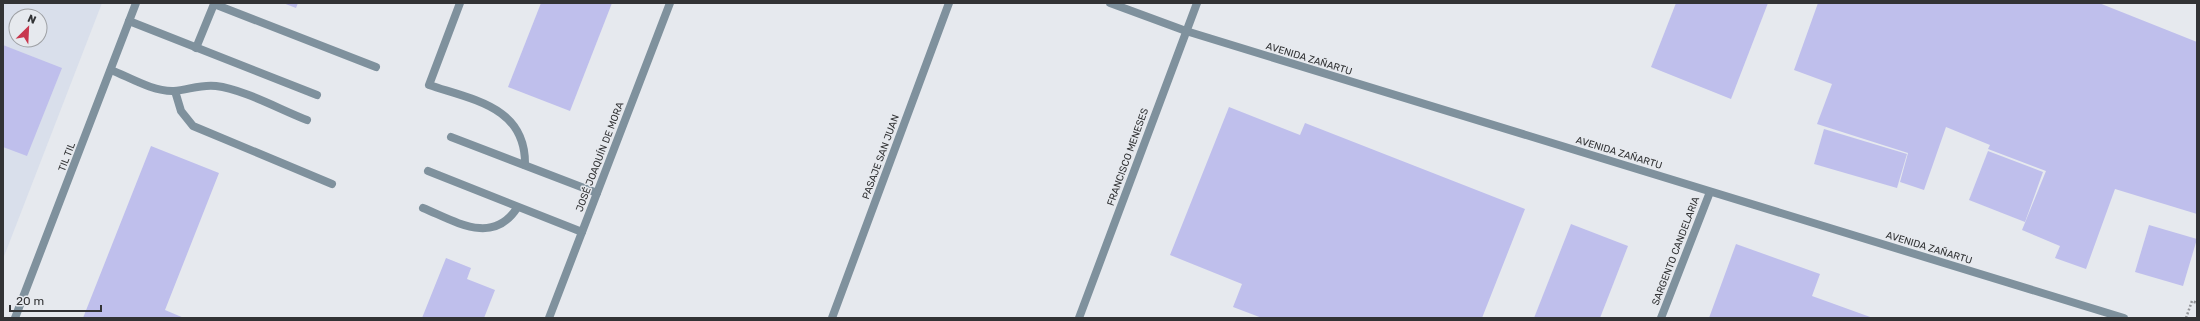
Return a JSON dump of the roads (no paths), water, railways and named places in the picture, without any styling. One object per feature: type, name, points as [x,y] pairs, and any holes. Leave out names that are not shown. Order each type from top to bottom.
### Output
[{"type":"street","name":"TIL TIL","points":[[15,318],[136,3]]},
{"type":"street","points":[[460,3],[430,85],[486,104],[508,118],[516,128],[522,140],[525,152],[525,165]]},
{"type":"street","name":"JOSÉ JOAQUÍN DE MORA","points":[[549,318],[670,3]]},
{"type":"street","name":"PASAJE SAN JUAN","points":[[832,318],[949,3]]},
{"type":"street","name":"AVENIDA ZAÑARTU","points":[[1110,3],[1186,31],[2124,318]]},
{"type":"street","name":"FRANCISCO MENESES","points":[[1079,318],[1197,3]]},
{"type":"street","points":[[196,48],[214,4],[376,67]]},
{"type":"street","points":[[129,21],[317,95]]},
{"type":"street","points":[[111,70],[164,91],[175,91],[199,86],[216,86],[232,90],[308,120]]},
{"type":"street","points":[[175,91],[181,111],[186,119],[197,128],[332,184]]},
{"type":"street","points":[[451,137],[597,193]]},
{"type":"street","points":[[428,171],[517,208],[582,232]]},
{"type":"street","name":"SARGENTO CANDELARIA","points":[[1661,318],[1710,192]]},
{"type":"street","points":[[423,208],[476,228],[487,229],[506,221],[517,208]]}]
